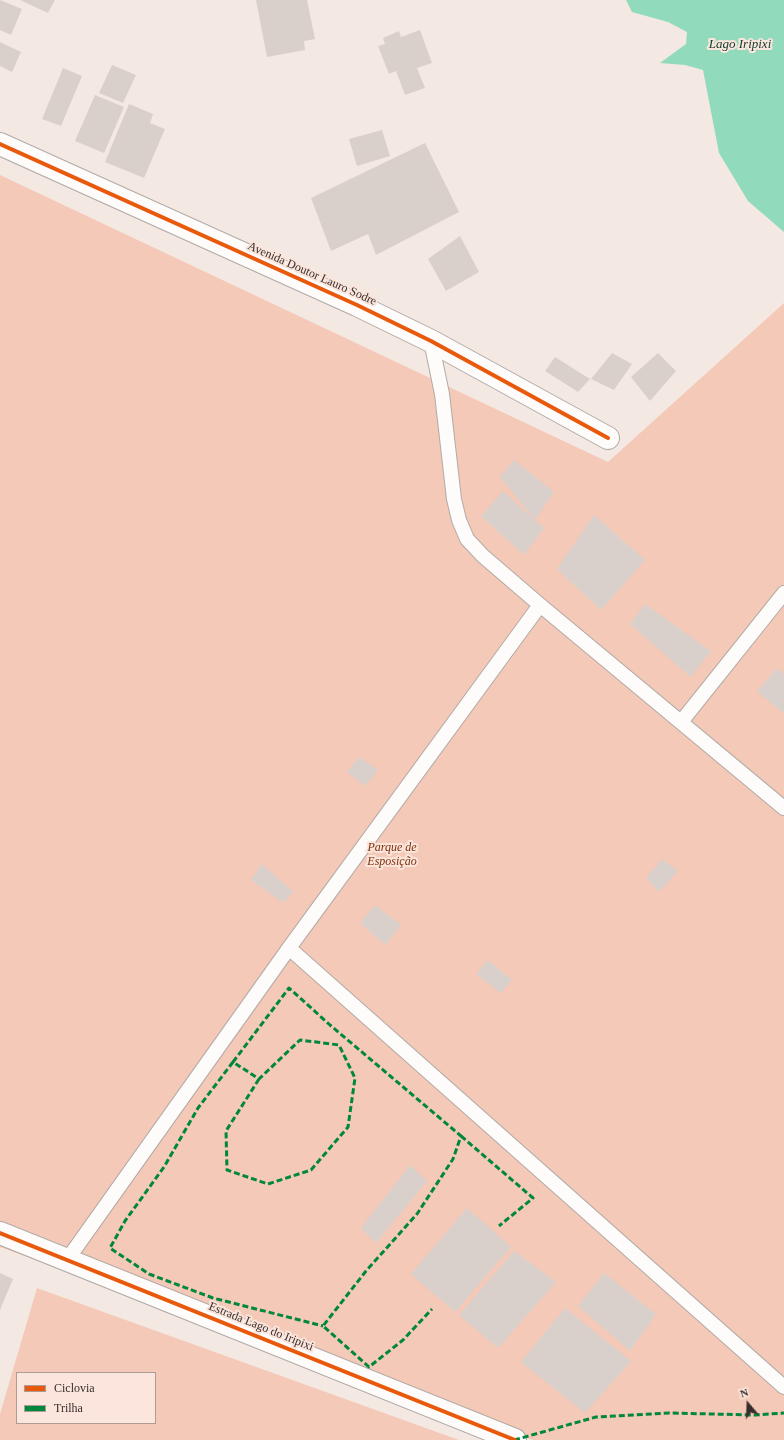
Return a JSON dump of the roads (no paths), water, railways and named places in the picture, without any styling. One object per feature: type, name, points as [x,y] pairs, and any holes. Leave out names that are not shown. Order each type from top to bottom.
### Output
[{"type":"street","name":"Avenida Doutor Lauro Sodre","points":[[0,144],[358,305],[431,340],[608,438]]},
{"type":"street","name":"Estrada Lago do Iripixi","points":[[0,1233],[515,1440]]},
{"type":"lane","points":[[431,340],[442,394],[454,499],[459,520],[468,539],[483,556],[540,605],[784,808]]},
{"type":"lane","points":[[681,722],[784,593]]},
{"type":"lane","points":[[67,1260],[289,948],[540,605]]},
{"type":"lane","points":[[289,948],[784,1387]]},
{"type":"water","name":"Lago Iripixi","points":[[626,0],[784,0],[784,232],[748,201],[719,153],[703,70],[685,65],[660,63],[686,44],[687,32],[668,22],[632,12]]},
{"type":"park label","name":"Parque de Esposição","points":[[392,855]]}]
